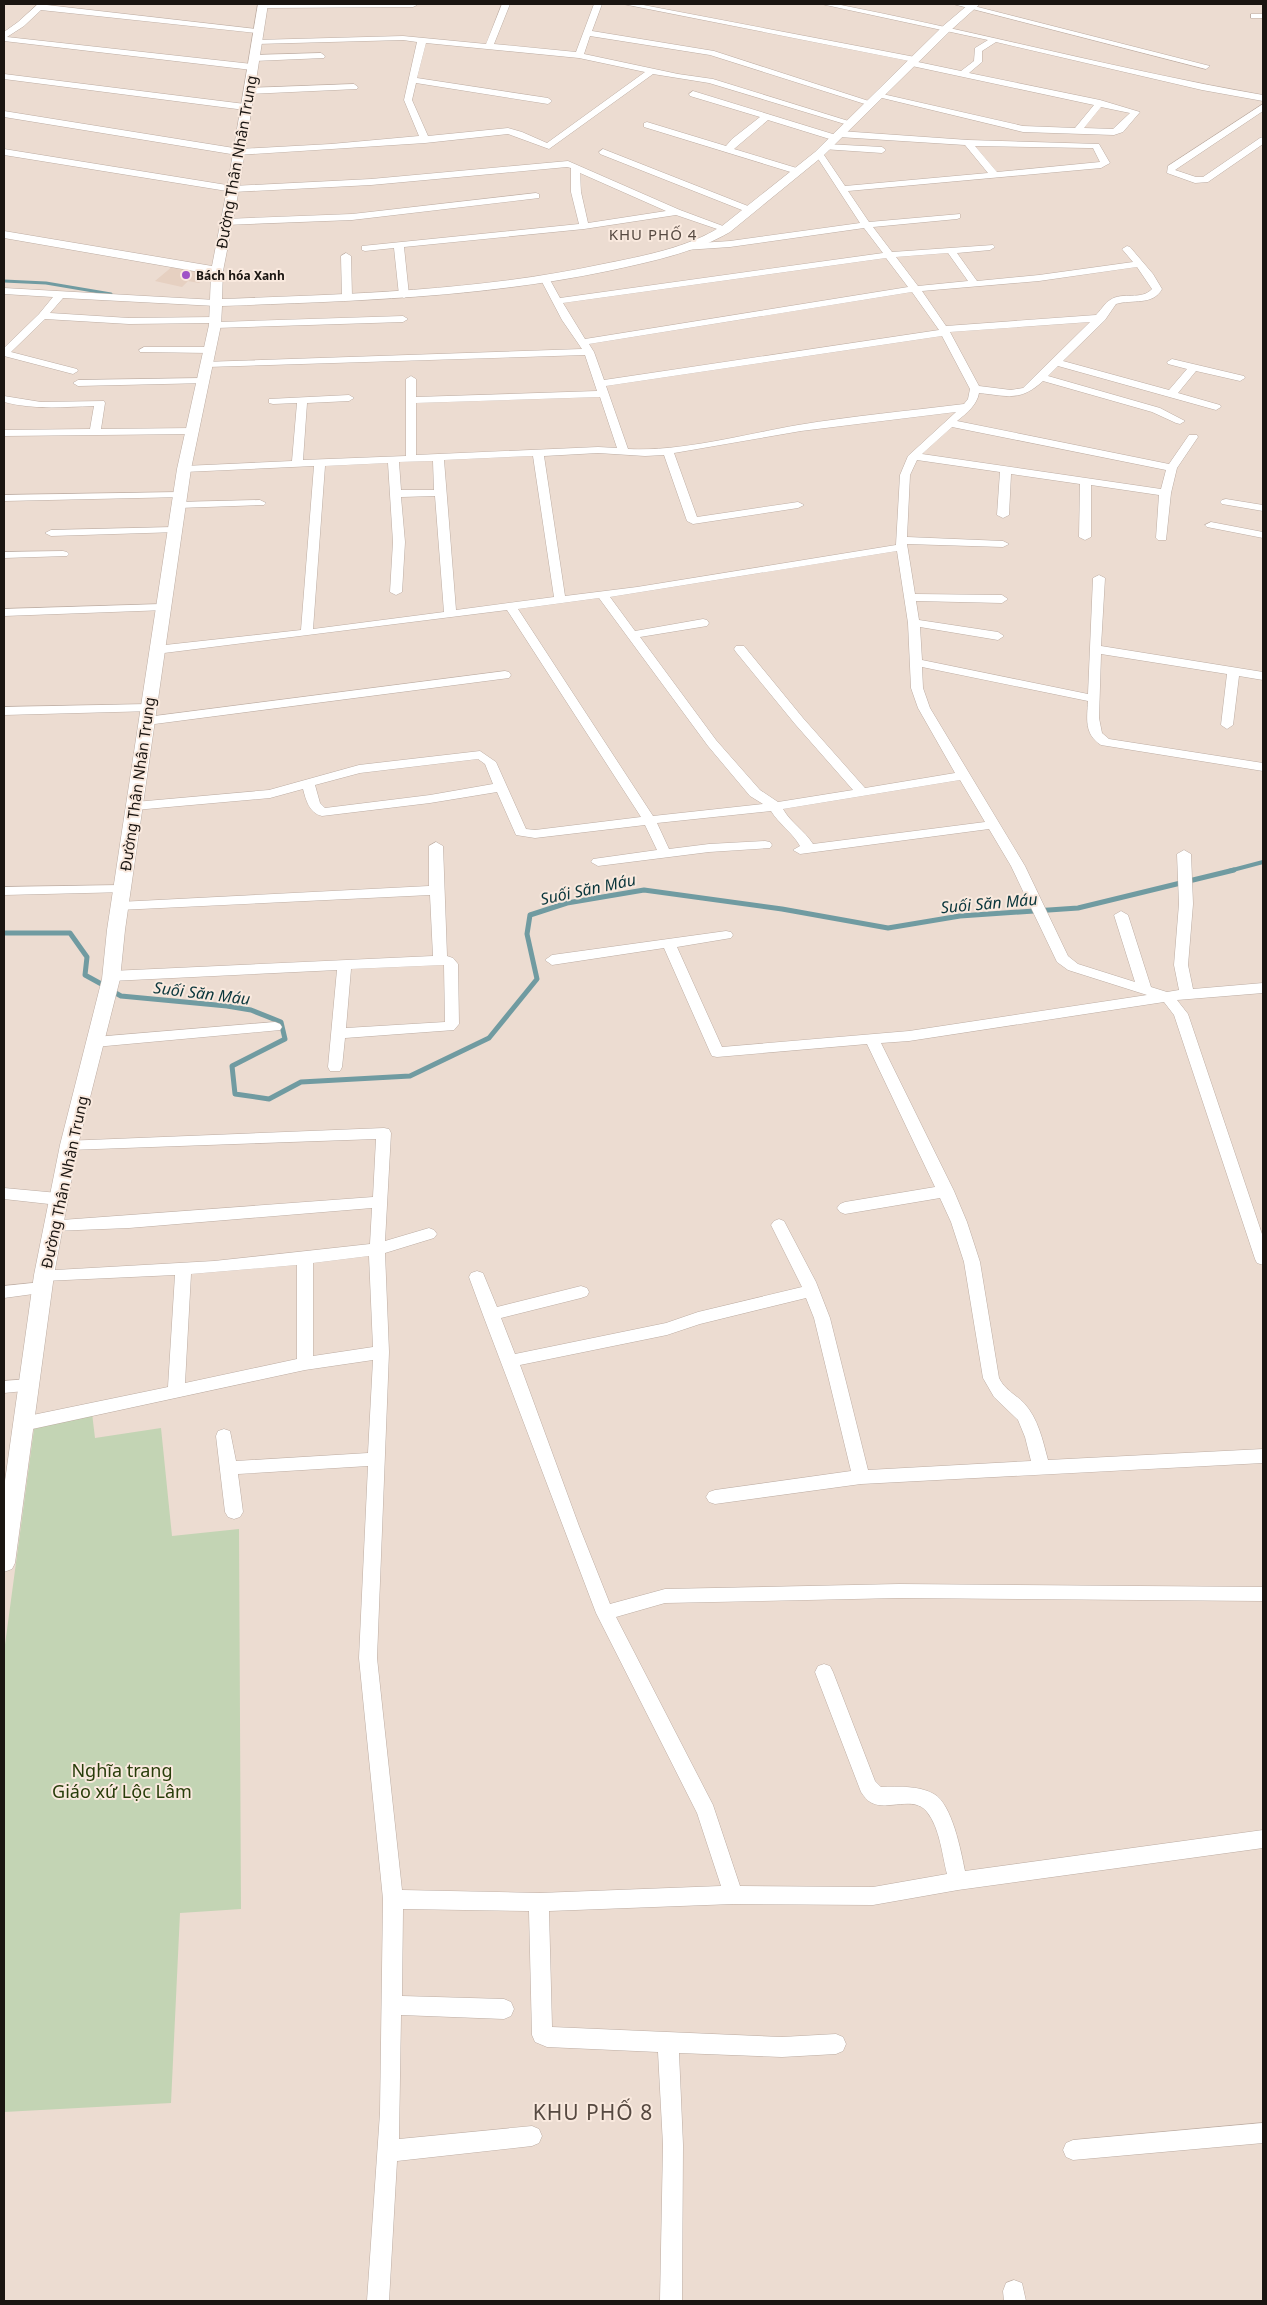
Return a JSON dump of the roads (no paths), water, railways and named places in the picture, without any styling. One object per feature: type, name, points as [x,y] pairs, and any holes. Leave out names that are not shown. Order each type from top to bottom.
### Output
[{"type":"street","points":[[489,47],[506,4]]},
{"type":"street","points":[[579,55],[598,4]]},
{"type":"street","points":[[588,33],[712,53],[875,99],[1023,129],[1120,130],[1136,112],[693,12],[627,4]]},
{"type":"street","points":[[825,4],[947,28],[1263,98]]},
{"type":"street","points":[[957,4],[973,5],[1206,66]]},
{"type":"street","points":[[4,35],[21,24],[41,5],[256,37],[392,38],[579,55],[710,81],[851,122]]},
{"type":"street","points":[[262,5],[413,5]]},
{"type":"street","name":"Đường Thân Nhân Trung","points":[[4,1553],[52,1225],[69,1145],[110,984],[119,906],[174,530],[184,469],[194,431],[215,322],[217,271],[225,222],[233,189],[237,151],[262,5]]},
{"type":"street","points":[[4,291],[59,296],[216,302],[404,295],[546,280],[646,259],[711,238],[726,229],[838,136],[947,28],[973,5]]},
{"type":"street","points":[[4,21],[21,24]]},
{"type":"street","points":[[4,39],[253,62],[321,56]]},
{"type":"street","points":[[962,74],[978,62],[978,50],[995,39]]},
{"type":"street","points":[[422,40],[408,100],[425,140]]},
{"type":"street","points":[[4,114],[237,151],[425,140],[508,131],[522,134],[540,144],[552,145],[652,71]]},
{"type":"street","points":[[4,76],[245,108]]},
{"type":"street","points":[[413,80],[548,101]]},
{"type":"street","points":[[248,91],[354,87]]},
{"type":"street","points":[[693,94],[766,117],[838,136],[968,143],[1094,146],[1098,148],[1105,163],[1102,165],[843,189]]},
{"type":"street","points":[[1077,131],[1100,103]]},
{"type":"street","points":[[1263,107],[1190,154],[1171,168],[1170,171],[1195,180],[1205,180],[1263,140]]},
{"type":"street","points":[[728,150],[735,141],[766,117]]},
{"type":"street","points":[[647,125],[797,171]]},
{"type":"street","points":[[968,143],[994,175]]},
{"type":"street","points":[[822,150],[882,150]]},
{"type":"street","points":[[822,150],[843,189],[866,225],[944,330],[976,389],[973,399],[967,407],[913,456],[905,475],[902,544],[914,623],[914,662],[917,688],[924,708],[961,776],[1018,866],[1062,959],[1067,964],[1168,998],[1181,1014],[1263,1260]]},
{"type":"street","points":[[4,152],[233,189],[371,182],[560,163],[575,166],[677,212],[726,229]]},
{"type":"street","points":[[603,152],[750,210]]},
{"type":"street","points":[[575,166],[576,192],[584,226]]},
{"type":"street","points":[[225,222],[352,216],[536,196]]},
{"type":"street","points":[[365,248],[584,226],[677,212]]},
{"type":"street","points":[[685,247],[730,244],[866,225],[956,216]]},
{"type":"street","points":[[4,234],[217,271]]},
{"type":"street","points":[[399,246],[404,295]]},
{"type":"street","points":[[558,302],[888,255],[990,247]]},
{"type":"street","points":[[976,389],[1019,393],[1026,391],[1101,318],[1116,300],[1145,298],[1155,293],[1156,289],[1150,276],[1126,249]]},
{"type":"street","points":[[950,250],[975,284]]},
{"type":"street","points":[[346,256],[347,297]]},
{"type":"street","points":[[582,342],[915,289],[1039,278],[1138,264]]},
{"type":"street","points":[[546,280],[567,320],[589,352],[624,452]]},
{"type":"street","points":[[4,353],[43,316],[59,296]]},
{"type":"street","points":[[43,316],[129,321],[215,322],[403,319]]},
{"type":"street","points":[[413,400],[602,389],[944,330],[1101,318]]},
{"type":"street","points":[[144,350],[208,357],[589,352]]},
{"type":"street","points":[[4,353],[73,371]]},
{"type":"street","points":[[1057,362],[1216,406]]},
{"type":"street","points":[[1172,362],[1240,378]]},
{"type":"street","points":[[1171,394],[1194,367]]},
{"type":"street","points":[[1041,377],[1156,410],[1180,421]]},
{"type":"street","points":[[411,379],[413,400],[411,459]]},
{"type":"street","points":[[78,382],[203,381]]},
{"type":"street","points":[[4,398],[19,403],[100,403],[95,433]]},
{"type":"street","points":[[273,400],[349,398]]},
{"type":"street","points":[[297,464],[302,400]]},
{"type":"street","points":[[184,469],[598,450],[624,452],[668,451],[801,428],[967,407]]},
{"type":"street","points":[[950,423],[1172,468]]},
{"type":"street","points":[[4,433],[194,431]]},
{"type":"street","points":[[1162,538],[1165,493],[1172,468],[1193,436]]},
{"type":"street","points":[[668,451],[693,521],[798,505]]},
{"type":"street","points":[[538,453],[560,600]]},
{"type":"street","points":[[913,456],[1165,493]]},
{"type":"street","points":[[438,458],[450,614]]},
{"type":"street","points":[[393,460],[399,542],[396,592]]},
{"type":"street","points":[[307,633],[320,463]]},
{"type":"street","points":[[1003,515],[1006,471]]},
{"type":"street","points":[[1085,537],[1086,482]]},
{"type":"street","points":[[395,494],[427,492],[440,494]]},
{"type":"street","points":[[4,498],[260,503]]},
{"type":"street","points":[[1226,502],[1263,508]]},
{"type":"street","points":[[1211,525],[1263,534]]},
{"type":"street","points":[[51,533],[174,530]]},
{"type":"street","points":[[156,650],[307,633],[560,600],[902,544],[1003,544]]},
{"type":"street","points":[[4,555],[63,554]]},
{"type":"street","points":[[1098,578],[1093,732],[1096,738],[1105,742],[1263,767]]},
{"type":"street","points":[[602,594],[712,743],[755,793],[775,806],[782,818],[800,834],[804,850],[992,825]]},
{"type":"street","points":[[910,597],[1002,599]]},
{"type":"street","points":[[510,606],[649,820],[665,854]]},
{"type":"street","points":[[4,614],[162,608]]},
{"type":"street","points":[[632,635],[703,623]]},
{"type":"street","points":[[914,623],[998,636]]},
{"type":"street","points":[[740,649],[798,721],[862,792]]},
{"type":"street","points":[[1095,649],[1263,676]]},
{"type":"street","points":[[914,662],[1094,699]]},
{"type":"street","points":[[1227,725],[1233,671]]},
{"type":"street","points":[[4,710],[148,715],[504,675]]},
{"type":"street","points":[[135,806],[270,794],[359,769],[480,755],[490,762],[519,830],[526,834],[775,806],[961,776]]},
{"type":"street","points":[[308,783],[314,804],[322,812],[430,799],[501,787]]},
{"type":"street","points":[[598,862],[765,844]]},
{"type":"street","points":[[436,846],[436,890],[440,960]]},
{"type":"street","points":[[1184,854],[1186,885],[1181,965],[1186,994]]},
{"type":"street","points":[[4,890],[122,889]]},
{"type":"street","points":[[119,906],[436,890]]},
{"type":"street","points":[[1121,915],[1145,990]]},
{"type":"street","points":[[552,960],[726,935]]},
{"type":"street","points":[[669,943],[717,1052],[909,1036],[1186,994],[1263,988]]},
{"type":"street","points":[[110,984],[344,965],[448,961],[451,970],[452,1024],[449,1027],[338,1033]]},
{"type":"street","points":[[336,1067],[344,965]]},
{"type":"street","points":[[95,1042],[275,1027]]},
{"type":"street","points":[[872,1040],[946,1191],[972,1262],[991,1378],[995,1389],[1018,1409],[1026,1420],[1041,1468]]},
{"type":"street","points":[[69,1145],[384,1134],[377,1249],[381,1352],[368,1658],[393,1899],[393,2005],[388,2152],[378,2301]]},
{"type":"street","points":[[845,1208],[946,1191]]},
{"type":"street","points":[[4,1193],[58,1199]]},
{"type":"street","points":[[52,1225],[380,1202]]},
{"type":"street","points":[[779,1225],[812,1291],[822,1318],[861,1477]]},
{"type":"street","points":[[4,1292],[43,1282],[305,1258],[377,1249],[429,1234]]},
{"type":"street","points":[[305,1258],[305,1364]]},
{"type":"street","points":[[176,1392],[183,1269]]},
{"type":"street","points":[[477,1277],[510,1361],[570,1526],[605,1613],[706,1811],[733,1895]]},
{"type":"street","points":[[510,1361],[667,1329],[698,1318],[812,1291]]},
{"type":"street","points":[[491,1315],[581,1292]]},
{"type":"street","points":[[23,1424],[305,1364],[381,1352]]},
{"type":"street","points":[[4,1387],[28,1386]]},
{"type":"street","points":[[224,1436],[234,1512]]},
{"type":"street","points":[[715,1497],[861,1477],[1263,1456]]},
{"type":"street","points":[[228,1468],[376,1458]]},
{"type":"street","points":[[605,1613],[665,1596],[899,1591],[1263,1594]]},
{"type":"street","points":[[824,1672],[868,1786],[876,1796],[916,1796],[929,1800],[939,1811],[958,1881]]},
{"type":"street","points":[[393,1899],[539,1902],[733,1895],[873,1896],[958,1881],[1263,1838]]},
{"type":"street","points":[[539,1902],[542,2035],[547,2037],[782,2047],[836,2044]]},
{"type":"street","points":[[393,2005],[504,2009]]},
{"type":"street","points":[[668,2042],[673,2144],[671,2301]]},
{"type":"street","points":[[1073,2150],[1263,2133]]},
{"type":"street","points":[[388,2152],[532,2136]]},
{"type":"waterway","points":[[4,281],[46,283],[111,294]]},
{"type":"waterway","name":"Suối Săn Máu","points":[[1229,871],[1263,862]]},
{"type":"waterway","name":"Suối Săn Máu","points":[[112,991],[121,996],[251,1010],[281,1022],[285,1039],[232,1066],[235,1094],[269,1099],[301,1082],[410,1076],[489,1038],[537,979],[527,934],[530,915],[567,903],[644,890],[782,909],[888,928],[960,916],[1078,908],[1234,870]]},
{"type":"waterway","name":"Suối Săn Máu","points":[[4,933],[70,933],[87,957],[85,975],[105,986]]},
{"type":"place","name":"Bách hóa Xanh","points":[[186,275]]},
{"type":"district","name":"KHU PHỐ 4","points":[[653,234]]},
{"type":"district","name":"KHU PHỐ 8","points":[[593,2112]]},
{"type":"park label","name":"Nghĩa trang Giáo xứ Lộc Lâm","points":[[122,1780]]}]
